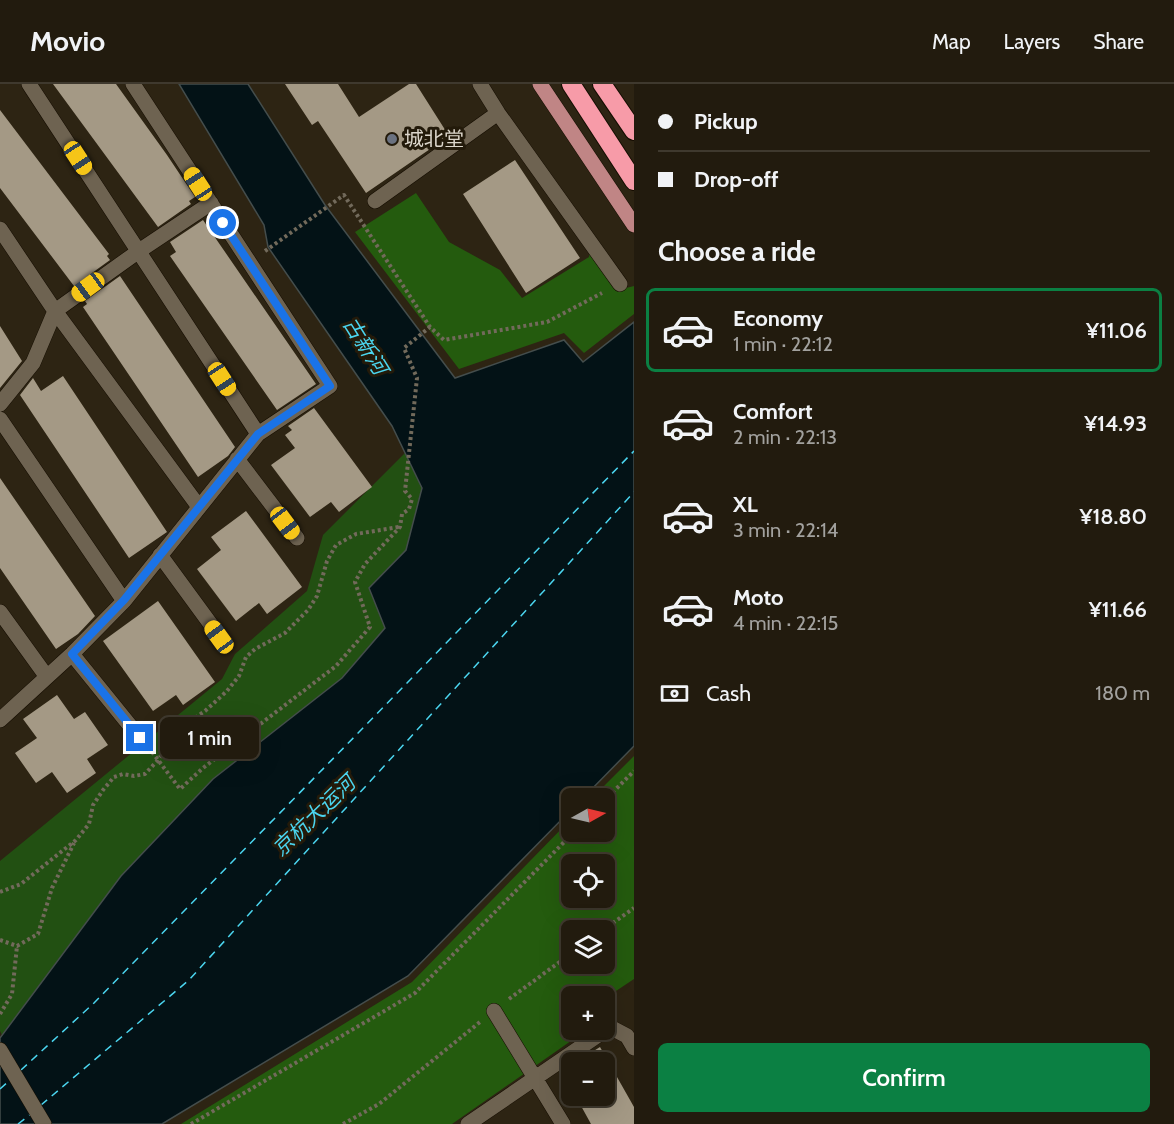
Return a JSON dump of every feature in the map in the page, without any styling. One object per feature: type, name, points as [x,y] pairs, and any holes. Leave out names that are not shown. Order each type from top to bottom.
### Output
[{"type":"highway","points":[[571,84],[634,181]]},
{"type":"highway","points":[[602,84],[634,131]]},
{"type":"main road","points":[[540,84],[634,225]]},
{"type":"street","points":[[29,84],[258,434]]},
{"type":"street","points":[[0,720],[72,654],[124,600],[258,434],[330,386],[133,84]]},
{"type":"street","points":[[480,84],[498,113],[620,284]]},
{"type":"street","points":[[375,201],[498,113]]},
{"type":"street","points":[[0,404],[33,363],[55,311],[138,251],[210,204]]},
{"type":"street","points":[[0,229],[55,311],[199,507]]},
{"type":"street","points":[[0,419],[124,600]]},
{"type":"street","points":[[237,459],[297,538]]},
{"type":"street","points":[[160,555],[219,637]]},
{"type":"street","points":[[0,612],[47,677]]},
{"type":"street","points":[[72,654],[140,738]]},
{"type":"street","points":[[494,1011],[563,1124]]},
{"type":"street","points":[[468,1124],[610,1027],[627,1036],[634,1048]]},
{"type":"street","points":[[0,1050],[44,1124]]},
{"type":"path","points":[[249,263],[344,195],[430,327],[444,340],[547,322],[620,284]]},
{"type":"path","points":[[158,760],[180,789],[203,768],[336,666],[370,627],[354,582],[365,564],[400,527],[402,514],[409,509],[412,499],[405,491],[417,378],[404,348],[430,327]]},
{"type":"path","points":[[0,897],[2,892],[21,884],[75,840],[89,824],[93,805],[114,777],[123,774],[134,776],[145,774],[158,760],[180,728],[205,711],[227,691],[239,676],[246,657],[255,649],[285,633],[308,610],[317,596],[327,561],[336,545],[356,534],[400,527]]},
{"type":"path","points":[[615,790],[634,771]]},
{"type":"path","points":[[17,946],[38,933],[52,888],[75,840]]},
{"type":"path","points":[[191,1124],[415,993],[564,842]]},
{"type":"path","points":[[615,921],[634,908]]},
{"type":"path","points":[[0,940],[17,946]]},
{"type":"path","points":[[0,1014],[12,994],[17,946]]},
{"type":"path","points":[[343,1124],[378,1104],[494,1011],[561,961]]},
{"type":"green space","points":[[416,193],[449,242],[500,270],[522,298],[589,257],[590,249],[618,290],[634,286],[634,314],[584,353],[564,333],[459,369],[355,232]]},
{"type":"green space","points":[[405,453],[423,488],[406,550],[369,588],[385,628],[342,678],[213,779],[121,876],[2,1035],[0,1031],[0,861],[222,679],[235,654],[307,591],[323,535]]},
{"type":"green space","points":[[634,756],[634,979],[615,992],[615,986],[561,986],[561,1040],[572,1040],[452,1124],[181,1124],[412,982],[561,829],[561,842],[615,842],[615,788],[602,788]]},
{"type":"water","points":[[179,84],[248,84],[325,205],[455,378],[564,340],[583,362],[634,322],[634,746],[593,788],[561,788],[561,820],[408,976],[162,1124],[0,1124],[0,1038],[121,876],[213,779],[342,678],[385,628],[369,588],[406,550],[422,488],[392,426],[268,247],[264,225]]},
{"type":"building","points":[[53,84],[116,84],[195,197],[189,201],[191,204],[158,227]]},
{"type":"building","points":[[285,84],[338,84],[359,117],[409,84],[416,84],[449,136],[366,193],[318,121],[312,125]]},
{"type":"building","points":[[0,110],[109,254],[107,256],[110,260],[74,286],[0,188]]},
{"type":"building","points":[[515,160],[580,258],[526,293],[463,194]]},
{"type":"building","points":[[203,220],[316,384],[277,410],[170,256],[176,252],[170,242]]},
{"type":"building","points":[[120,276],[235,447],[228,456],[198,477],[83,307],[87,304],[85,301]]},
{"type":"building","points":[[0,326],[22,361],[0,388]]},
{"type":"building","points":[[63,376],[167,532],[129,558],[20,395],[33,378],[41,391]]},
{"type":"building","points":[[314,408],[372,487],[339,512],[331,502],[310,517],[271,465],[295,448],[285,435],[292,430],[288,426]]},
{"type":"building","points":[[0,478],[95,616],[78,634],[56,649],[0,568]]},
{"type":"building","points":[[246,511],[302,587],[267,614],[259,603],[236,621],[197,569],[221,550],[211,537]]},
{"type":"building","points":[[158,601],[215,682],[183,705],[176,695],[153,711],[103,641]]},
{"type":"building","points":[[57,695],[74,719],[85,712],[108,745],[87,759],[96,773],[67,793],[52,772],[36,783],[15,753],[37,738],[23,719]]},
{"type":"building","points":[[600,1047],[603,1052],[592,1052]]},
{"type":"building","points":[[615,1073],[634,1107],[634,1124],[591,1124],[581,1106],[615,1106]]},
{"type":"ferry route","points":[[21,1070],[94,1003],[634,451]]},
{"type":"ferry route","points":[[41,1105],[189,980],[634,492]]},
{"type":"ferry route","points":[[0,1089],[10,1080]]},
{"type":"ferry route","points":[[18,1124],[31,1114]]},
{"type":"place","name":"城北堂","points":[[392,139]]},
{"type":"route","points":[[140,738],[72,654],[124,600],[258,434],[330,386],[223,223]]},
{"type":"water label","name":"古新河","points":[[365,346]]},
{"type":"water label","name":"京杭大运河","points":[[314,816]]}]
